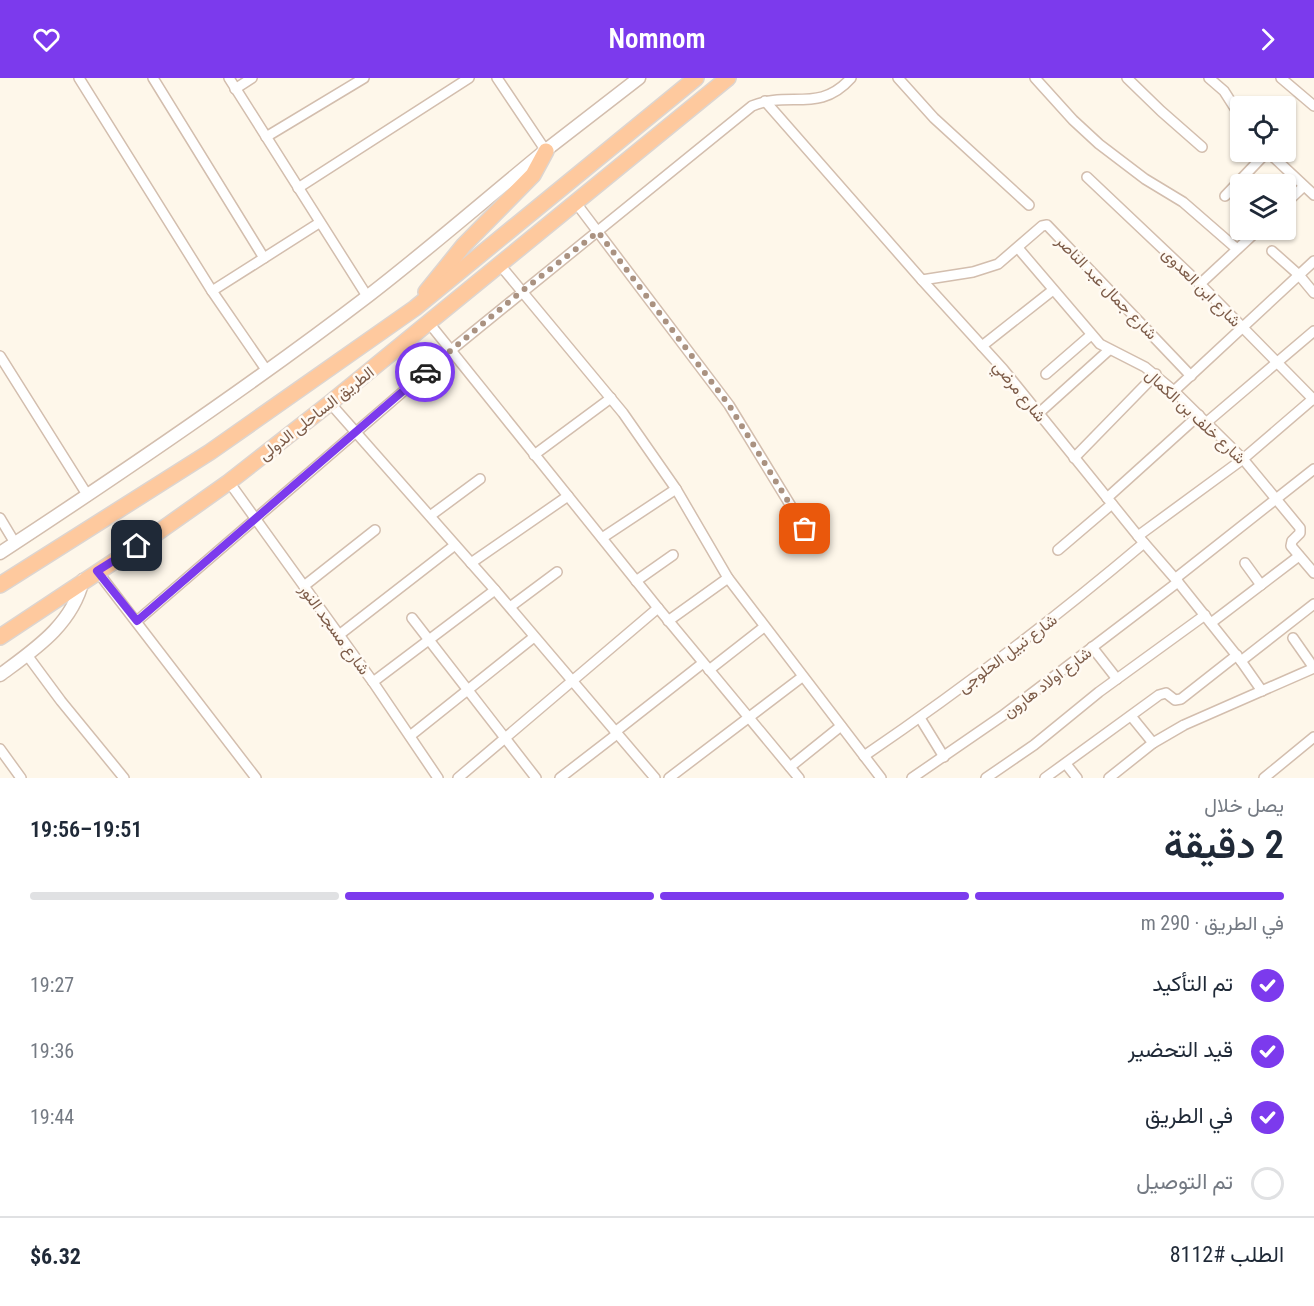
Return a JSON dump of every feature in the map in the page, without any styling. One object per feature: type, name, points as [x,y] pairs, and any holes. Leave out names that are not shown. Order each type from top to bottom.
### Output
[{"type":"highway","name":"الطريق الساحلى الدولى","points":[[0,585],[210,452],[415,308],[696,78]]},
{"type":"highway","name":"الطريق الساحلى الدولى","points":[[0,637],[157,533],[229,482],[429,323],[728,78]]},
{"type":"highway","points":[[415,308],[458,252],[533,175],[546,151]]},
{"type":"street","points":[[79,78],[212,291],[267,371]]},
{"type":"street","points":[[153,78],[264,258]]},
{"type":"street","points":[[229,78],[367,296]]},
{"type":"street","points":[[235,89],[252,78]]},
{"type":"street","points":[[266,137],[364,78]]},
{"type":"street","points":[[298,188],[469,78]]},
{"type":"street","points":[[497,78],[546,151]]},
{"type":"street","points":[[0,553],[88,496],[267,371],[455,228],[546,151],[639,78]]},
{"type":"street","points":[[137,621],[450,351],[752,106],[765,100],[804,101],[825,97],[844,86],[851,78]]},
{"type":"street","points":[[898,78],[934,118],[1029,205]]},
{"type":"street","points":[[1035,78],[1073,120],[1099,144],[1145,179],[1183,202],[1237,249]]},
{"type":"street","points":[[1127,78],[1202,147]]},
{"type":"street","points":[[1209,78],[1224,91],[1230,100]]},
{"type":"street","points":[[1281,78],[1314,106]]},
{"type":"street","name":"شارع مرضي","points":[[765,100],[1039,413],[1109,501],[1177,580],[1239,658],[1262,691]]},
{"type":"street","points":[[1225,196],[1257,162]]},
{"type":"street","points":[[1278,162],[1314,195]]},
{"type":"street","name":"شارع ابن العدوى","points":[[1087,177],[1200,284],[1314,399]]},
{"type":"street","points":[[1296,194],[1304,186]]},
{"type":"street","points":[[576,203],[729,405],[805,529]]},
{"type":"street","points":[[212,291],[319,223]]},
{"type":"street","name":"شارع جمال عبد الناصر","points":[[922,280],[986,269],[998,264],[1044,224],[1049,226],[1191,375]]},
{"type":"street","points":[[1200,284],[1247,240]]},
{"type":"street","name":"شارع خلف بن الكمال","points":[[1018,248],[1091,335],[1109,350],[1145,366],[1156,374],[1243,459],[1301,530],[1291,543],[1292,549],[1299,556]]},
{"type":"street","points":[[1272,251],[1299,275],[1314,293]]},
{"type":"street","points":[[1174,391],[1314,261]]},
{"type":"street","points":[[500,265],[642,438],[676,489],[728,578],[878,777]]},
{"type":"street","points":[[982,346],[1053,290]]},
{"type":"street","points":[[429,323],[668,621],[800,778]]},
{"type":"street","points":[[1207,422],[1314,331]]},
{"type":"street","points":[[1046,374],[1091,335]]},
{"type":"street","points":[[1039,413],[1109,350]]},
{"type":"street","points":[[0,356],[88,496]]},
{"type":"street","points":[[1074,458],[1156,374]]},
{"type":"street","points":[[534,455],[611,398]]},
{"type":"street","name":"شارع نبيل الحلوجى","points":[[864,756],[920,718],[1035,633],[1141,539],[1243,459],[1314,399]]},
{"type":"street","points":[[330,403],[510,607],[655,778]]},
{"type":"street","points":[[1058,550],[1199,415]]},
{"type":"street","name":"شارع اولاد هارون","points":[[912,778],[1002,716],[1092,647],[1314,469]]},
{"type":"street","points":[[430,516],[480,479]]},
{"type":"street","name":"شارع مسجد النور","points":[[229,482],[373,682],[438,778]]},
{"type":"street","points":[[602,538],[676,489]]},
{"type":"street","points":[[471,563],[568,496]]},
{"type":"street","points":[[0,518],[15,543]]},
{"type":"street","points":[[304,586],[375,530]]},
{"type":"street","points":[[339,634],[455,545]]},
{"type":"street","points":[[636,581],[673,555]]},
{"type":"street","points":[[1211,623],[1299,556],[1314,573]]},
{"type":"street","points":[[1245,563],[1261,585]]},
{"type":"street","points":[[97,571],[256,778]]},
{"type":"street","points":[[510,607],[557,572]]},
{"type":"street","points":[[668,621],[728,578]]},
{"type":"street","points":[[0,675],[27,655],[65,620],[76,601],[83,580]]},
{"type":"street","points":[[373,682],[495,590]]},
{"type":"street","points":[[1045,778],[1162,694],[1169,695],[1175,700],[1181,699],[1314,604]]},
{"type":"street","points":[[458,778],[658,608]]},
{"type":"street","points":[[986,778],[997,775],[1117,679],[1205,615]]},
{"type":"street","points":[[412,618],[536,778]]},
{"type":"street","points":[[560,778],[616,733],[764,627]]},
{"type":"street","points":[[410,736],[534,637]]},
{"type":"street","points":[[1109,778],[1153,743],[1191,721],[1314,668],[1293,638]]},
{"type":"street","points":[[1092,647],[1117,679]]},
{"type":"street","points":[[27,655],[124,778]]},
{"type":"street","points":[[669,778],[802,677]]},
{"type":"street","points":[[1131,716],[1153,743]]},
{"type":"street","points":[[920,718],[944,757]]},
{"type":"street","points":[[790,767],[841,726]]},
{"type":"street","points":[[1264,778],[1314,737]]},
{"type":"street","points":[[0,749],[21,778]]},
{"type":"street","points":[[1066,764],[1077,778]]},
{"type":"way so far","points":[[425,372],[522,291],[598,232],[729,405],[805,529]]},
{"type":"route","points":[[137,546],[97,571],[137,621],[425,372]]}]
